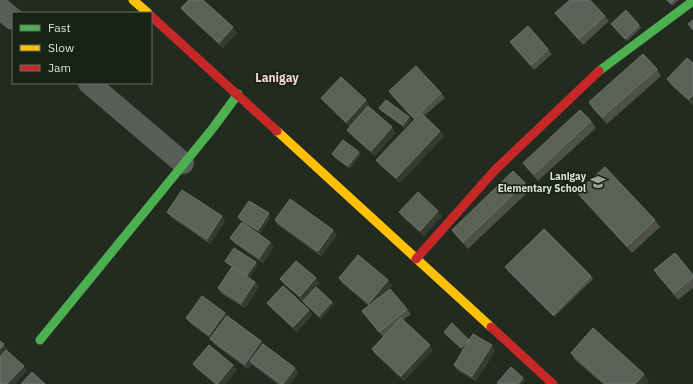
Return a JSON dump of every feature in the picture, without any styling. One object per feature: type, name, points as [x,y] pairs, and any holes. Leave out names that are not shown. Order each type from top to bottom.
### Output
[{"type":"street","points":[[133,0],[147,12]]},
{"type":"street","points":[[416,259],[495,170],[591,77],[668,22],[693,1]]},
{"type":"street","points":[[0,8],[12,18]]},
{"type":"street","points":[[152,17],[238,94],[553,384]]},
{"type":"street","points":[[90,84],[184,163]]},
{"type":"street","points":[[40,340],[213,128],[238,94]]},
{"type":"building","points":[[189,0],[203,0],[233,27],[219,43],[181,8]]},
{"type":"building","points":[[570,0],[590,0],[605,16],[579,39],[555,13]]},
{"type":"building","points":[[667,0],[674,0],[670,3]]},
{"type":"building","points":[[626,10],[639,25],[625,39],[611,24]]},
{"type":"building","points":[[693,20],[693,30],[688,24]]},
{"type":"building","points":[[528,26],[548,49],[531,65],[510,42]]},
{"type":"building","points":[[643,54],[657,69],[602,117],[589,102]]},
{"type":"building","points":[[687,58],[693,63],[693,95],[689,99],[667,79]]},
{"type":"building","points":[[416,66],[441,93],[414,118],[389,91]]},
{"type":"building","points":[[341,77],[366,100],[346,122],[321,98]]},
{"type":"building","points":[[386,100],[409,117],[403,125],[379,108]]},
{"type":"building","points":[[368,106],[392,127],[371,151],[347,130]]},
{"type":"building","points":[[580,110],[591,121],[534,174],[523,163]]},
{"type":"building","points":[[421,113],[440,131],[396,178],[376,160]]},
{"type":"building","points":[[343,140],[359,152],[348,166],[332,154]]},
{"type":"building","points":[[605,167],[655,220],[627,246],[577,192]]},
{"type":"building","points":[[513,171],[525,183],[463,242],[452,230]]},
{"type":"building","points":[[182,190],[222,216],[207,239],[167,212]]},
{"type":"building","points":[[418,192],[438,211],[420,231],[399,212]]},
{"type":"building","points":[[290,199],[333,230],[318,251],[275,220]]},
{"type":"building","points":[[249,201],[269,213],[258,230],[238,217]]},
{"type":"building","points":[[242,222],[270,242],[259,258],[230,238]]},
{"type":"building","points":[[544,229],[591,276],[553,315],[505,267]]},
{"type":"building","points":[[234,248],[256,262],[247,275],[225,261]]},
{"type":"building","points":[[675,253],[693,277],[674,293],[654,270]]},
{"type":"building","points":[[358,255],[388,280],[369,303],[339,278]]},
{"type":"building","points":[[296,261],[316,278],[300,296],[280,279]]},
{"type":"building","points":[[232,267],[255,282],[241,303],[218,288]]},
{"type":"building","points":[[283,286],[309,310],[293,327],[267,303]]},
{"type":"building","points":[[316,287],[332,302],[319,316],[303,301]]},
{"type":"building","points":[[390,289],[407,309],[379,332],[362,311]]},
{"type":"building","points":[[202,296],[225,313],[209,335],[186,318]]},
{"type":"building","points":[[227,316],[261,341],[245,364],[210,339]]},
{"type":"building","points":[[401,318],[430,345],[401,376],[372,349]]},
{"type":"building","points":[[452,323],[469,340],[461,348],[444,332]]},
{"type":"building","points":[[593,328],[644,374],[635,384],[606,384],[571,353]]},
{"type":"building","points":[[473,334],[492,345],[472,376],[454,365]]},
{"type":"building","points":[[0,341],[4,344],[0,349]]},
{"type":"building","points":[[263,344],[295,368],[283,384],[250,361]]},
{"type":"building","points":[[209,345],[233,365],[217,384],[193,364]]},
{"type":"building","points":[[6,350],[24,366],[7,384],[1,384],[0,357]]},
{"type":"building","points":[[511,367],[523,378],[518,384],[497,383]]},
{"type":"building","points":[[32,372],[45,384],[21,384]]},
{"type":"traffic: fast","points":[[599,71],[693,1]]},
{"type":"traffic: fast","points":[[40,340],[213,128],[238,94]]},
{"type":"traffic: slow","points":[[133,0],[147,12]]},
{"type":"traffic: slow","points":[[277,131],[491,327]]},
{"type":"traffic: jam","points":[[152,17],[277,131]]},
{"type":"traffic: jam","points":[[416,259],[495,170],[599,71]]},
{"type":"traffic: jam","points":[[491,327],[553,384]]},
{"type":"place","name":"Lanigay Elementary School","points":[[598,182]]},
{"type":"district","name":"Lanigay","points":[[277,78]]}]
